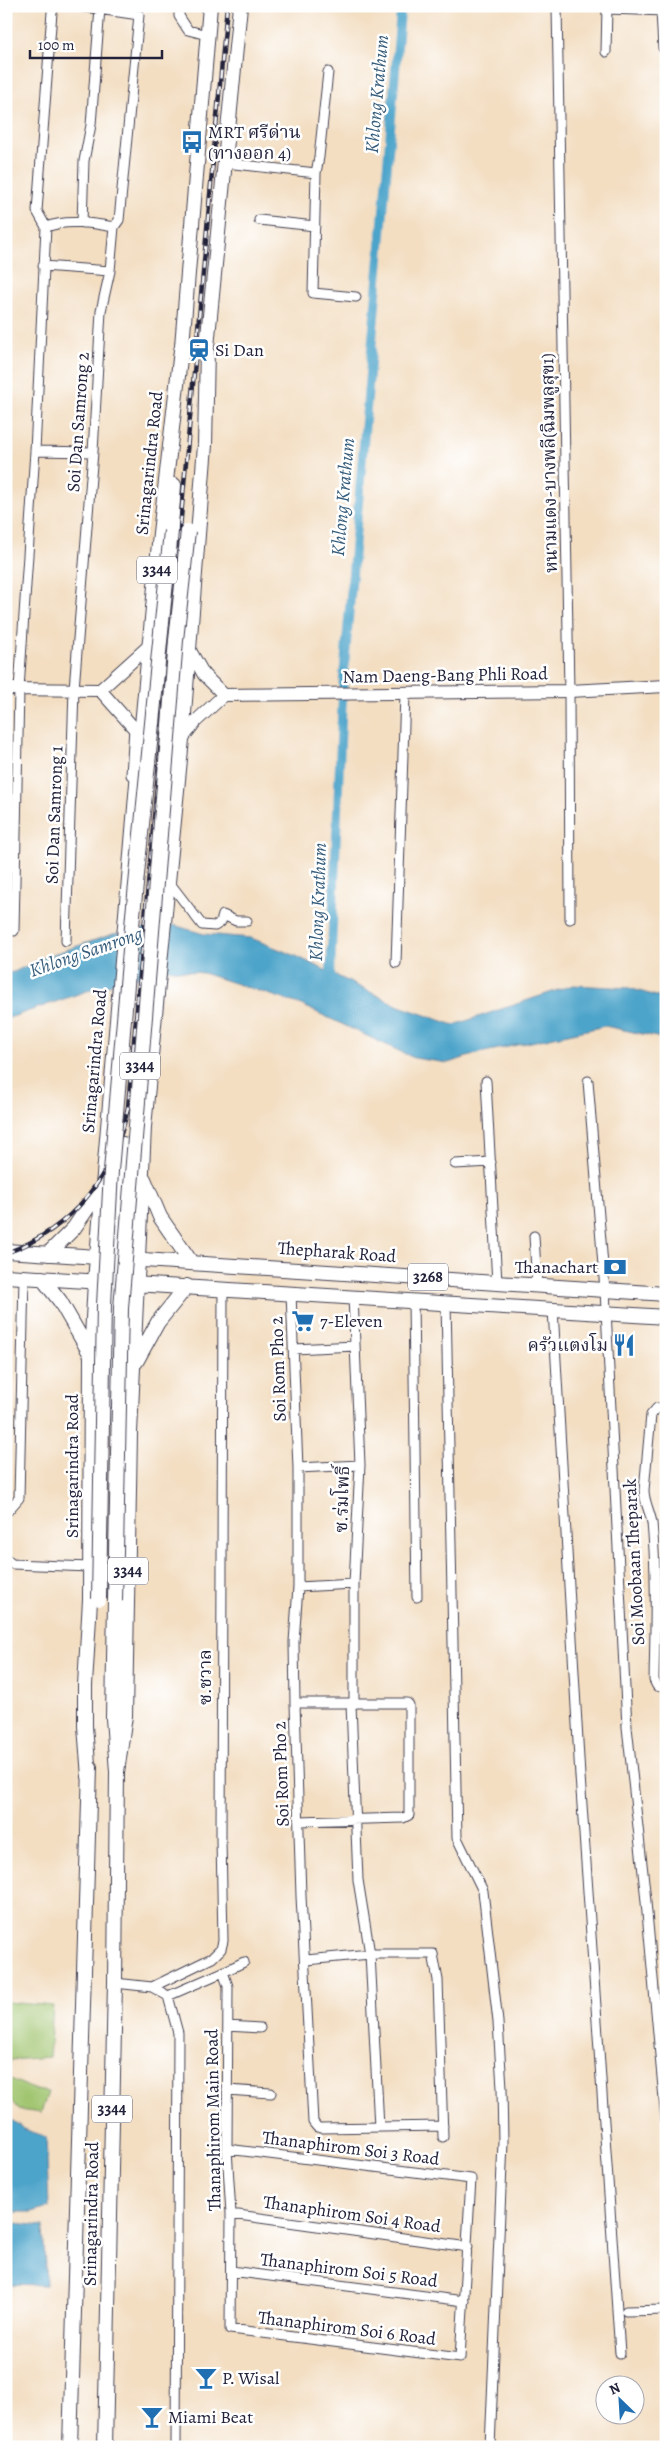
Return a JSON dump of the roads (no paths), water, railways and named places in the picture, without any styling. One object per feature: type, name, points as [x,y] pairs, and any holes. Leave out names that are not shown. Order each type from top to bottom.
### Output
[{"type":"main road","name":"Srinagarindra Road","points":[[89,1777],[85,1726],[90,1567],[91,1356],[95,1281],[137,790],[137,732],[151,644],[160,533],[181,350],[210,6]]},
{"type":"main road","name":"Srinagarindra Road","points":[[105,2447],[115,1983],[117,1772],[113,1718],[121,1308],[176,640],[207,349],[240,6]]},
{"type":"main road","name":"Srinagarindra Road","points":[[117,1772],[125,1716],[130,1433],[141,1171],[176,788],[185,734],[188,646],[205,446],[207,349]]},
{"type":"main road","name":"Srinagarindra Road","points":[[70,2447],[89,1777],[99,1599],[104,1305],[111,1171],[136,876],[172,531],[181,350]]},
{"type":"main road","points":[[13,689],[100,690],[151,644]]},
{"type":"main road","points":[[185,734],[224,695],[204,675],[188,646]]},
{"type":"main road","name":"Nam Daeng-Bang Phli Road","points":[[224,695],[569,691],[666,686]]},
{"type":"main road","points":[[100,690],[137,732]]},
{"type":"main road","points":[[108,1124],[112,1140],[128,1145],[138,1140],[144,1127]]},
{"type":"main road","points":[[110,1417],[114,1282],[122,1144]]},
{"type":"main road","points":[[141,1171],[160,1217],[191,1262]]},
{"type":"main road","points":[[48,1254],[84,1215],[96,1199],[102,1186]]},
{"type":"main road","name":"Thepharak Road","points":[[6,1251],[137,1258],[666,1294]]},
{"type":"main road","name":"3268","points":[[6,1276],[353,1296],[666,1317]]},
{"type":"main road","points":[[42,1278],[64,1308],[91,1356]]},
{"type":"main road","points":[[132,1370],[142,1348],[158,1322],[187,1286]]},
{"type":"main road","points":[[91,1434],[96,1423],[110,1417],[124,1423],[130,1433]]},
{"type":"street","points":[[14,931],[13,689],[35,451],[46,227],[37,211],[52,12],[56,6]]},
{"type":"street","points":[[78,6],[100,8],[91,126],[84,161],[82,223]]},
{"type":"street","points":[[179,6],[179,16],[188,30],[207,35]]},
{"type":"street","name":"หนามแดง-บางพลี(ฉิมพลูสุข1)","points":[[557,6],[569,691],[570,919]]},
{"type":"street","name":"Soi Dan Samrong 2","points":[[74,689],[93,452],[101,310],[110,271],[114,227],[120,220],[139,15],[100,8]]},
{"type":"street","points":[[606,52],[607,8],[664,11],[663,48]]},
{"type":"street","points":[[328,72],[320,157],[316,174],[314,293],[356,297]]},
{"type":"street","points":[[225,163],[316,174]]},
{"type":"street","points":[[259,220],[315,226]]},
{"type":"street","points":[[46,227],[55,223],[82,223],[114,227]]},
{"type":"street","points":[[43,266],[110,271]]},
{"type":"street","points":[[35,451],[93,452]]},
{"type":"street","name":"Soi Dan Samrong 1","points":[[66,941],[74,689]]},
{"type":"street","points":[[396,963],[405,694]]},
{"type":"street","points":[[124,888],[137,732]]},
{"type":"street","points":[[185,734],[169,885],[202,925],[214,926],[221,922],[223,915],[236,921],[247,921]]},
{"type":"street","points":[[486,1081],[497,1283]]},
{"type":"street","points":[[588,1081],[605,1290],[627,1727],[645,1891],[666,2121]]},
{"type":"street","points":[[455,1164],[491,1162]]},
{"type":"street","points":[[534,1236],[537,1286]]},
{"type":"street","points":[[6,1513],[19,1498],[24,1277]]},
{"type":"street","name":"ซ.ชวาล","points":[[152,1987],[212,1958],[221,1949],[223,1941],[221,1838],[223,1288]]},
{"type":"street","name":"Soi Rom Pho 2","points":[[291,1293],[298,1468],[298,1587],[294,1642],[295,1703],[299,1821],[315,2126],[321,2128],[442,2126]]},
{"type":"street","name":"ซ.ร่มโพธิ์","points":[[353,1296],[360,1465],[354,1584],[353,1704],[355,1819],[359,1891],[370,1954],[378,2127]]},
{"type":"street","points":[[414,1300],[417,1596]]},
{"type":"street","points":[[446,1302],[457,1838],[483,1891],[496,2008],[502,2088],[503,2142],[490,2447]]},
{"type":"street","points":[[553,1309],[580,1776],[620,2353]]},
{"type":"street","points":[[294,1349],[355,1346]]},
{"type":"street","name":"Soi Moobaan Theparak","points":[[666,1408],[658,1408],[651,1414],[644,1500],[652,1522],[655,1603],[654,1680],[656,1686],[666,1688]]},
{"type":"street","points":[[298,1468],[360,1465]]},
{"type":"street","points":[[6,1559],[12,1564],[90,1567]]},
{"type":"street","points":[[298,1587],[354,1584]]},
{"type":"street","points":[[295,1703],[408,1704],[411,1772],[410,1809],[407,1817],[299,1821]]},
{"type":"street","points":[[306,1960],[370,1954],[430,1952],[434,1956],[438,1980],[442,2126],[444,2137]]},
{"type":"street","points":[[168,1996],[244,1962]]},
{"type":"street","name":"Thanaphirom Main Road","points":[[223,1972],[228,1986],[227,2149],[231,2214],[230,2330]]},
{"type":"street","points":[[115,1983],[152,1987],[168,1996],[178,2033],[176,2447]]},
{"type":"street","points":[[228,2026],[260,2028]]},
{"type":"street","points":[[227,2090],[271,2093]]},
{"type":"street","name":"Thanaphirom Soi 3 Road","points":[[227,2149],[471,2179],[468,2247]]},
{"type":"street","name":"Thanaphirom Soi 4 Road","points":[[231,2214],[468,2247]]},
{"type":"street","points":[[464,2301],[468,2247]]},
{"type":"street","name":"Thanaphirom Soi 5 Road","points":[[231,2270],[464,2301]]},
{"type":"street","name":"Thanaphirom Soi 6 Road","points":[[230,2330],[460,2358],[464,2301]]},
{"type":"street","points":[[626,2311],[666,2310]]},
{"type":"water","name":"Khlong Samrong","points":[[170,924],[204,934],[251,938],[296,956],[399,1006],[454,1025],[573,985],[629,988],[666,999],[666,1039],[605,1026],[480,1053],[448,1063],[414,1058],[299,1004],[203,973],[166,969],[87,991],[6,1019],[6,973],[14,972],[45,957],[113,934]]},
{"type":"water","points":[[6,2116],[24,2129],[46,2137],[49,2207],[32,2212],[6,2212]]},
{"type":"water","points":[[6,2222],[43,2226],[46,2285],[6,2284]]},
{"type":"waterway","name":"Khlong Krathum","points":[[330,985],[343,684],[401,6]]},
{"type":"railway","points":[[6,1253],[30,1243],[51,1230],[87,1197],[101,1177],[112,1156],[128,1107],[227,6]]},
{"type":"place","name":"MRT ศรีด่าน (ทางออก 4)","points":[[192,142]]},
{"type":"place","name":"Si Dan","points":[[199,350]]},
{"type":"place","name":"Thanachart","points":[[615,1267]]},
{"type":"place","name":"7-Eleven","points":[[303,1321]]},
{"type":"place","name":"ครัวแตงโม","points":[[624,1345]]},
{"type":"place","name":"P. Wisal","points":[[206,2378]]},
{"type":"place","name":"Miami Beat","points":[[152,2417]]}]
